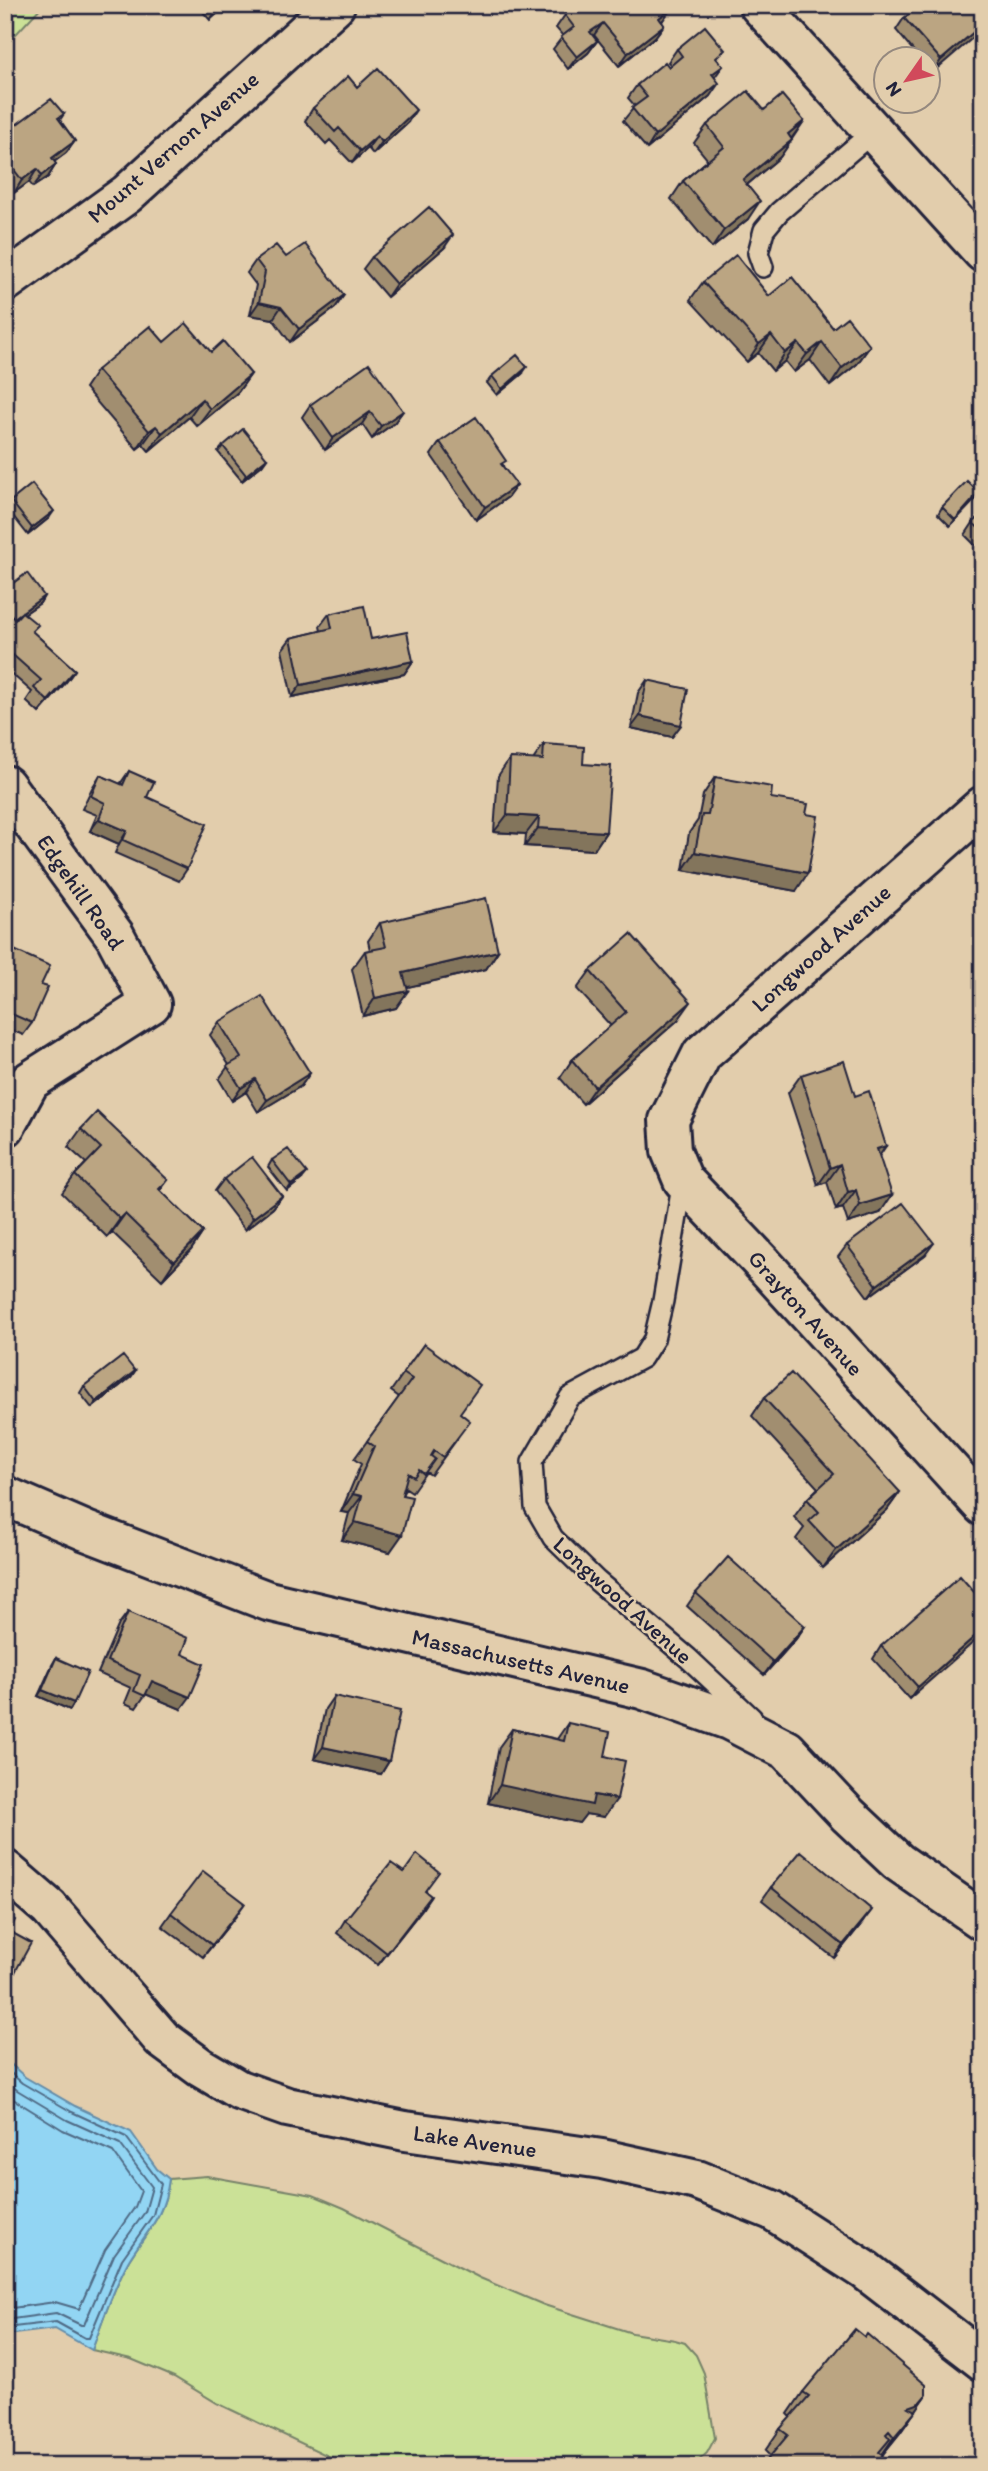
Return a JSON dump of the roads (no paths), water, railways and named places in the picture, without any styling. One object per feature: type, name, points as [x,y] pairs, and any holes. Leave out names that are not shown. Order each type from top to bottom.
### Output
[{"type":"street","name":"Mount Vernon Avenue","points":[[5,282],[127,194],[335,5]]},
{"type":"street","points":[[759,5],[983,253]]},
{"type":"street","name":"Edgehill Road","points":[[5,785],[115,936],[151,1004],[30,1081],[5,1127]]},
{"type":"street","name":"Longwood Avenue","points":[[677,1104],[702,1054],[983,806]]},
{"type":"street","name":"Grayton Avenue","points":[[677,1104],[669,1120],[670,1140],[671,1150],[683,1180],[983,1506]]},
{"type":"street","name":"Massachusetts Avenue","points":[[5,1496],[86,1531],[268,1601],[659,1694],[729,1720],[787,1750],[848,1815],[898,1862],[983,1921]]},
{"type":"street","name":"Lake Avenue","points":[[5,1870],[49,1908],[162,2039],[200,2067],[239,2090],[287,2107],[405,2131],[602,2159],[697,2180],[772,2210],[865,2270],[983,2361]]},
{"type":"lane","points":[[763,267],[758,253],[764,230],[779,212],[874,131]]},
{"type":"lane","name":"Longwood Avenue","points":[[683,1180],[654,1339],[642,1358],[570,1397],[531,1462],[535,1507],[552,1538],[787,1750]]},
{"type":"water","points":[[5,2059],[25,2077],[75,2106],[131,2132],[157,2169],[169,2179],[159,2214],[123,2271],[92,2350],[55,2329],[5,2335]]}]
